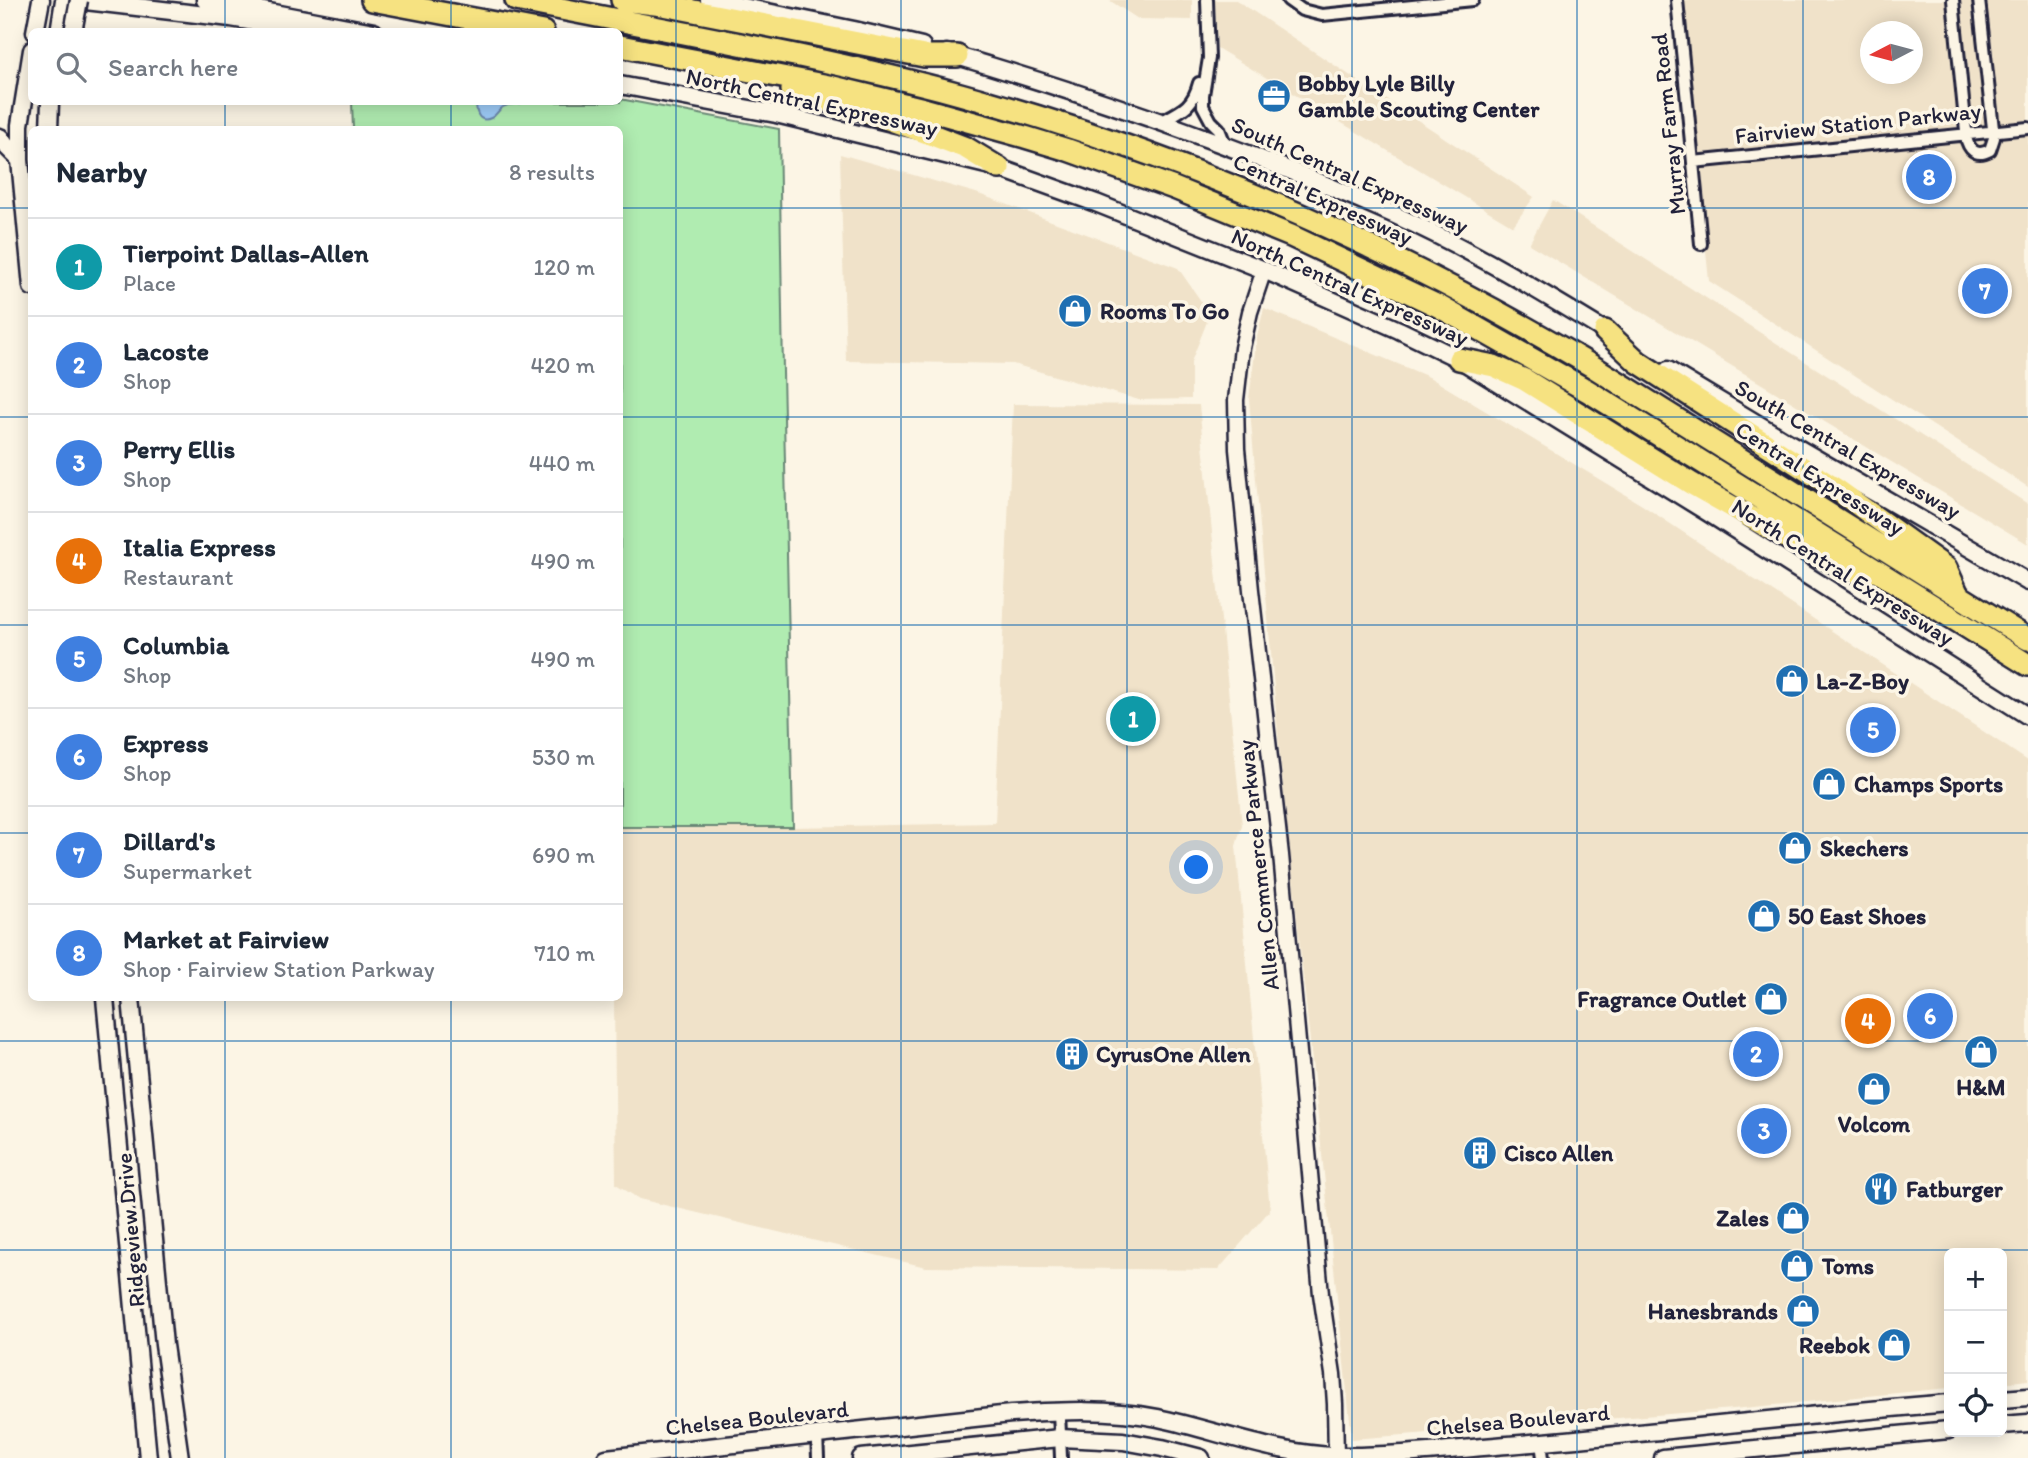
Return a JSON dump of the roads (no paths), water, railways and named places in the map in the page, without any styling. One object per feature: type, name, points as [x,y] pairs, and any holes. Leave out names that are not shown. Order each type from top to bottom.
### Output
[{"type":"highway","points":[[372,0],[522,28]]},
{"type":"highway","name":"Central Expressway","points":[[520,0],[826,62],[939,89],[1103,138],[1265,199],[1411,267],[1532,331],[2028,639]]},
{"type":"highway","points":[[622,0],[663,5],[924,56],[957,56]]},
{"type":"highway","name":"Central Expressway","points":[[623,47],[875,97],[1025,137],[1174,188],[1291,236],[1392,283],[1588,391],[2028,666]]},
{"type":"highway","points":[[745,69],[804,95],[857,108],[966,148],[999,168]]},
{"type":"highway","points":[[1605,331],[1638,362],[1836,489],[1945,568],[1958,595]]},
{"type":"highway","points":[[1459,359],[1494,366],[1525,380],[1692,484],[1812,552],[1858,575],[1905,588]]},
{"type":"main road","points":[[36,28],[41,0]]},
{"type":"main road","points":[[60,28],[64,0]]},
{"type":"main road","points":[[74,28],[78,0],[231,18],[290,28]]},
{"type":"main road","points":[[205,0],[354,28]]},
{"type":"main road","name":"South Central Expressway","points":[[709,0],[854,30],[1012,72],[1225,144],[1396,216],[1495,267],[2028,582]]},
{"type":"main road","points":[[28,75],[20,125],[20,160],[28,245]]},
{"type":"main road","name":"North Central Expressway","points":[[623,86],[776,114],[999,168],[1075,195],[1264,270],[1399,330],[1459,359],[1707,512],[2028,716]]},
{"type":"main road","points":[[0,137],[20,160]]},
{"type":"main road","name":"Ridgeview Drive","points":[[104,1001],[148,1458]]},
{"type":"main road","name":"Ridgeview Drive","points":[[131,1001],[164,1345],[180,1458]]},
{"type":"main road","points":[[2007,1399],[2028,1398]]},
{"type":"main road","name":"Chelsea Boulevard","points":[[606,1458],[1011,1414],[1094,1410],[1173,1422],[1277,1449],[1336,1457],[1542,1450],[1944,1405]]},
{"type":"main road","points":[[2007,1425],[2028,1423]]},
{"type":"main road","points":[[1663,1458],[1944,1430]]},
{"type":"main road","points":[[861,1458],[1060,1438],[1123,1441],[1201,1458]]},
{"type":"street","points":[[1207,0],[1209,58],[1203,106],[1219,129],[1225,144]]},
{"type":"street","points":[[1288,0],[1302,10],[1322,15],[1473,0]]},
{"type":"street","name":"Murray Farm Road","points":[[1677,0],[1701,244]]},
{"type":"street","points":[[1952,0],[1966,134],[1969,147],[1979,153],[1985,153],[1993,144],[1993,131],[1979,0]]},
{"type":"street","points":[[1163,121],[1193,101],[1208,46]]},
{"type":"street","name":"Fairview Station Parkway","points":[[1693,162],[2028,128]]},
{"type":"street","name":"Allen Commerce Parkway","points":[[1264,270],[1242,348],[1236,400],[1236,432],[1281,855],[1322,1306],[1333,1374],[1336,1457]]},
{"type":"street","points":[[1059,1411],[1061,1458]]},
{"type":"street","points":[[817,1435],[818,1458]]},
{"type":"water","points":[[477,105],[511,105],[501,108],[493,117],[487,119],[480,118]]},
{"type":"place","name":"Bobby Lyle Billy Gamble Scouting Center","points":[[1274,96]]},
{"type":"place","name":"Market at Fairview","points":[[1929,177]]},
{"type":"place","name":"Dillard's","points":[[1985,291]]},
{"type":"place","name":"Rooms To Go","points":[[1075,311]]},
{"type":"place","name":"La-Z-Boy","points":[[1792,681]]},
{"type":"place","name":"Tierpoint Dallas-Allen","points":[[1133,719]]},
{"type":"place","name":"Columbia","points":[[1873,730]]},
{"type":"place","name":"Champs Sports","points":[[1829,784]]},
{"type":"place","name":"Skechers","points":[[1795,848]]},
{"type":"place","name":"50 East Shoes","points":[[1764,916]]},
{"type":"place","name":"Fragrance Outlet","points":[[1771,999]]},
{"type":"place","name":"Express","points":[[1930,1016]]},
{"type":"place","name":"Italia Express","points":[[1868,1021]]},
{"type":"place","name":"H&M","points":[[1981,1052]]},
{"type":"place","name":"CyrusOne Allen","points":[[1072,1054]]},
{"type":"place","name":"Lacoste","points":[[1756,1054]]},
{"type":"place","name":"Volcom","points":[[1874,1089]]},
{"type":"place","name":"Perry Ellis","points":[[1764,1131]]},
{"type":"place","name":"Cisco Allen","points":[[1480,1153]]},
{"type":"place","name":"Fatburger","points":[[1881,1189]]},
{"type":"place","name":"Zales","points":[[1793,1218]]},
{"type":"place","name":"Toms","points":[[1797,1266]]},
{"type":"place","name":"Hanesbrands","points":[[1803,1311]]},
{"type":"place","name":"Reebok","points":[[1894,1345]]}]
